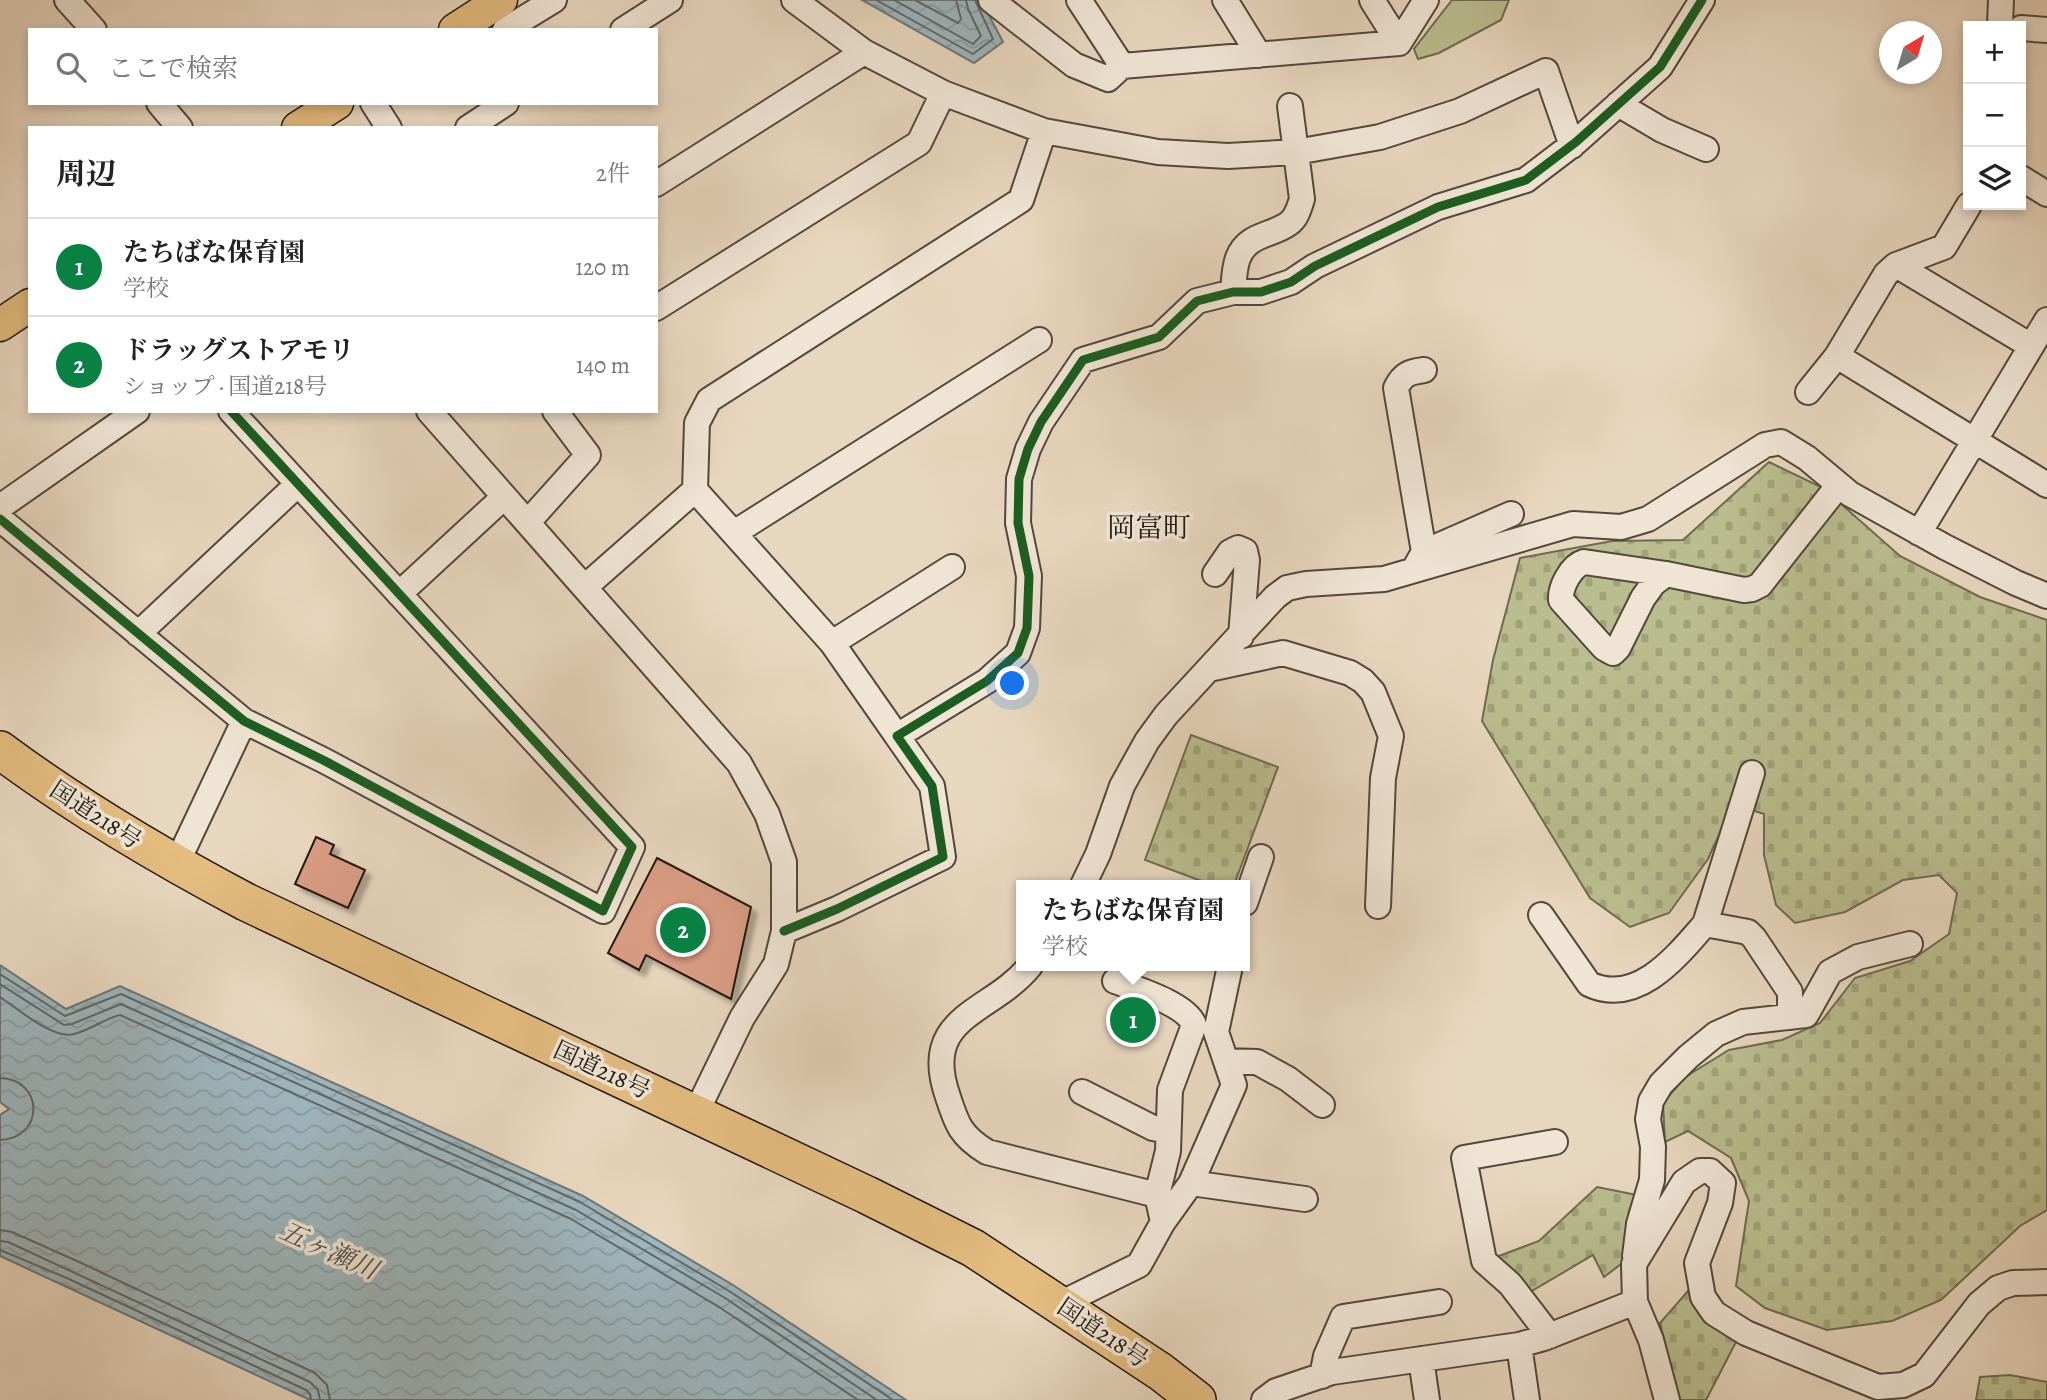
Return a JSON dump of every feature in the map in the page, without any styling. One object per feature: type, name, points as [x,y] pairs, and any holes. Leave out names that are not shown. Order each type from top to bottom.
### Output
[{"type":"highway","name":"国道218号","points":[[0,750],[66,797],[176,865],[246,902],[867,1195],[973,1248],[1161,1372],[1197,1400]]},
{"type":"main road","points":[[460,27],[501,0]]},
{"type":"main road","points":[[301,126],[334,105]]},
{"type":"main road","points":[[0,325],[28,306]]},
{"type":"street","points":[[67,0],[92,28]]},
{"type":"street","points":[[506,28],[554,0]]},
{"type":"street","points":[[626,28],[670,0]]},
{"type":"street","points":[[794,0],[864,52],[943,93],[1044,131],[1158,152],[1227,156],[1296,152],[1380,137],[1460,111],[1546,71],[1572,146]]},
{"type":"street","points":[[992,0],[1074,65],[1108,79],[1122,66],[1399,43]]},
{"type":"street","points":[[1079,0],[1122,66]]},
{"type":"street","points":[[1225,0],[1259,55]]},
{"type":"street","points":[[1372,0],[1399,43]]},
{"type":"street","points":[[1399,43],[1426,0]]},
{"type":"street","points":[[897,736],[987,681],[1018,653],[1027,628],[1029,576],[1018,523],[1018,478],[1041,422],[1083,360],[1159,337],[1197,301],[1233,292],[1261,292],[1291,282],[1315,266],[1438,206],[1526,180],[1572,146],[1660,67],[1702,0]]},
{"type":"street","points":[[2000,21],[2001,0]]},
{"type":"street","points":[[2026,28],[2047,30]]},
{"type":"street","points":[[658,183],[864,52]]},
{"type":"street","points":[[658,307],[919,143],[943,93]]},
{"type":"street","points":[[1618,104],[1662,130],[1706,149]]},
{"type":"street","points":[[161,105],[178,126]]},
{"type":"street","points":[[374,105],[388,126]]},
{"type":"street","points":[[471,126],[503,105]]},
{"type":"street","points":[[1233,292],[1238,257],[1255,237],[1289,223],[1297,213],[1301,199],[1290,106]]},
{"type":"street","points":[[784,931],[837,909],[943,857],[932,786],[832,643],[695,490],[697,423],[709,400],[1021,200],[1044,131]]},
{"type":"street","points":[[2026,181],[2047,194]]},
{"type":"street","points":[[1808,393],[1836,356],[1886,274],[1896,265],[1944,247],[1966,210]]},
{"type":"street","points":[[1896,265],[2031,346]]},
{"type":"street","points":[[1919,533],[2047,320]]},
{"type":"street","points":[[734,533],[1039,340]]},
{"type":"street","points":[[1836,356],[2047,485]]},
{"type":"street","points":[[1418,561],[1396,388],[1401,378],[1408,373],[1424,370]]},
{"type":"street","points":[[0,507],[134,413]]},
{"type":"street","points":[[0,519],[244,721],[325,761],[604,911],[632,847],[233,413]]},
{"type":"street","points":[[431,413],[740,763],[767,814],[784,862],[784,931],[776,964],[742,1018],[695,1115]]},
{"type":"street","points":[[528,522],[588,455],[556,413]]},
{"type":"street","points":[[1418,561],[1573,524],[1621,527],[1648,519],[1765,445],[1781,442],[1807,458],[1838,486],[1919,533],[2047,596]]},
{"type":"street","points":[[138,634],[298,484]]},
{"type":"street","points":[[1666,574],[1744,590],[1760,585],[1838,486]]},
{"type":"street","points":[[584,587],[695,490]]},
{"type":"street","points":[[399,594],[504,496]]},
{"type":"street","points":[[1085,880],[1098,854],[1122,786],[1147,741],[1166,715],[1275,597],[1287,588],[1306,584],[1384,579],[1511,514]]},
{"type":"street","points":[[1215,574],[1230,552],[1238,548],[1245,551],[1247,560],[1241,636]]},
{"type":"street","points":[[832,643],[952,567]]},
{"type":"street","points":[[1209,669],[1283,653],[1350,673],[1363,681],[1373,692],[1391,736],[1383,778],[1378,906]]},
{"type":"street","points":[[176,865],[244,721]]},
{"type":"street","points":[[1541,915],[1589,984],[1601,990],[1617,991],[1636,986],[1656,975],[1679,954],[1704,924],[1752,773]]},
{"type":"street","points":[[1250,888],[1261,856]]},
{"type":"street","points":[[1704,924],[1748,932],[1754,937],[1790,992],[1790,1017]]},
{"type":"street","points":[[1667,1400],[1651,1340],[1635,1303],[1634,1264],[1639,1223],[1653,1181],[1653,1147],[1648,1119],[1651,1101],[1661,1084],[1716,1034],[1743,1022],[1806,1015],[1830,972],[1858,957],[1910,944]]},
{"type":"street","points":[[1026,971],[1018,981],[963,1018],[946,1037],[942,1060],[946,1091],[957,1125],[970,1141],[987,1152],[1157,1195]]},
{"type":"street","points":[[1060,1304],[1139,1265],[1163,1222],[1191,1183],[1234,1085],[1216,1032],[1229,971]]},
{"type":"street","points":[[1115,981],[1180,1008],[1191,1016],[1194,1025],[1170,1090],[1168,1151],[1157,1195],[1163,1222]]},
{"type":"street","points":[[1226,1060],[1257,1062],[1288,1079],[1322,1105]]},
{"type":"street","points":[[1082,1093],[1153,1128],[1168,1132]]},
{"type":"street","points":[[1550,1336],[1510,1284],[1484,1261],[1464,1158],[1555,1142]]},
{"type":"street","points":[[1634,1264],[1684,1182],[1700,1171],[1710,1171],[1723,1184],[1720,1203],[1698,1263],[1703,1297],[1714,1313],[1746,1333],[1878,1387],[1903,1385],[1924,1375],[1979,1304],[1998,1288],[2013,1283],[2047,1282]]},
{"type":"street","points":[[1191,1183],[1305,1199]]},
{"type":"street","points":[[1322,1376],[1326,1356],[1343,1317],[1439,1302]]},
{"type":"street","points":[[1264,1400],[1276,1391],[1322,1376],[1519,1345],[1635,1303]]},
{"type":"street","points":[[1519,1345],[1527,1400]]},
{"type":"street","points":[[1421,1359],[1427,1400]]},
{"type":"green space","points":[[1452,0],[1509,0],[1501,20],[1439,53],[1418,59],[1414,49]]},
{"type":"green space","points":[[1769,462],[1823,488],[1900,556],[1980,597],[2047,620],[2047,1210],[2020,1226],[1941,1300],[1892,1321],[1827,1330],[1765,1308],[1736,1286],[1749,1201],[1731,1158],[1688,1131],[1665,1142],[1663,1103],[1685,1077],[1729,1050],[1782,1040],[1820,1023],[1855,978],[1910,961],[1949,934],[1957,893],[1939,875],[1903,880],[1845,912],[1795,923],[1776,905],[1764,855],[1764,814],[1733,804],[1708,859],[1669,913],[1630,927],[1590,898],[1482,721],[1493,660],[1520,558],[1612,541],[1683,540]]},
{"type":"green space","points":[[1191,735],[1278,767],[1236,880],[1199,880],[1145,860]]},
{"type":"green space","points":[[1597,1187],[1637,1195],[1625,1261],[1604,1277],[1593,1255],[1525,1295],[1496,1257],[1539,1241]]},
{"type":"green space","points":[[1688,1291],[1705,1319],[1737,1340],[1706,1400],[1679,1400],[1660,1323]]},
{"type":"green space","points":[[2010,1375],[2047,1382],[2047,1400],[1976,1400],[1980,1377]]},
{"type":"water","points":[[862,0],[981,0],[1003,42],[974,63]]},
{"type":"water","name":"五ヶ瀬川","points":[[0,965],[66,1009],[120,986],[583,1196],[733,1285],[906,1400],[310,1400],[0,1256],[0,1115],[9,1109],[0,1102]]},
{"type":"building","points":[[316,837],[334,845],[330,854],[365,870],[348,908],[295,884]]},
{"type":"building","points":[[657,858],[751,907],[731,999],[646,955],[639,970],[608,953]]},
{"type":"cycle path","points":[[784,931],[837,909],[943,857],[932,786],[897,736],[987,681],[1018,653],[1027,628],[1029,576],[1018,523],[1019,479],[1028,449],[1041,422],[1083,360],[1159,337],[1197,301],[1233,292],[1261,292],[1291,282],[1315,266],[1438,207],[1526,180],[1576,142],[1660,67],[1702,0]]},
{"type":"cycle path","points":[[0,519],[244,721],[325,761],[603,911],[632,847],[233,413]]},
{"type":"place","name":"ドラッグストアモリ","points":[[683,930]]},
{"type":"place","name":"たちばな保育園","points":[[1133,1020]]},
{"type":"district","name":"岡富町","points":[[1149,527]]}]
